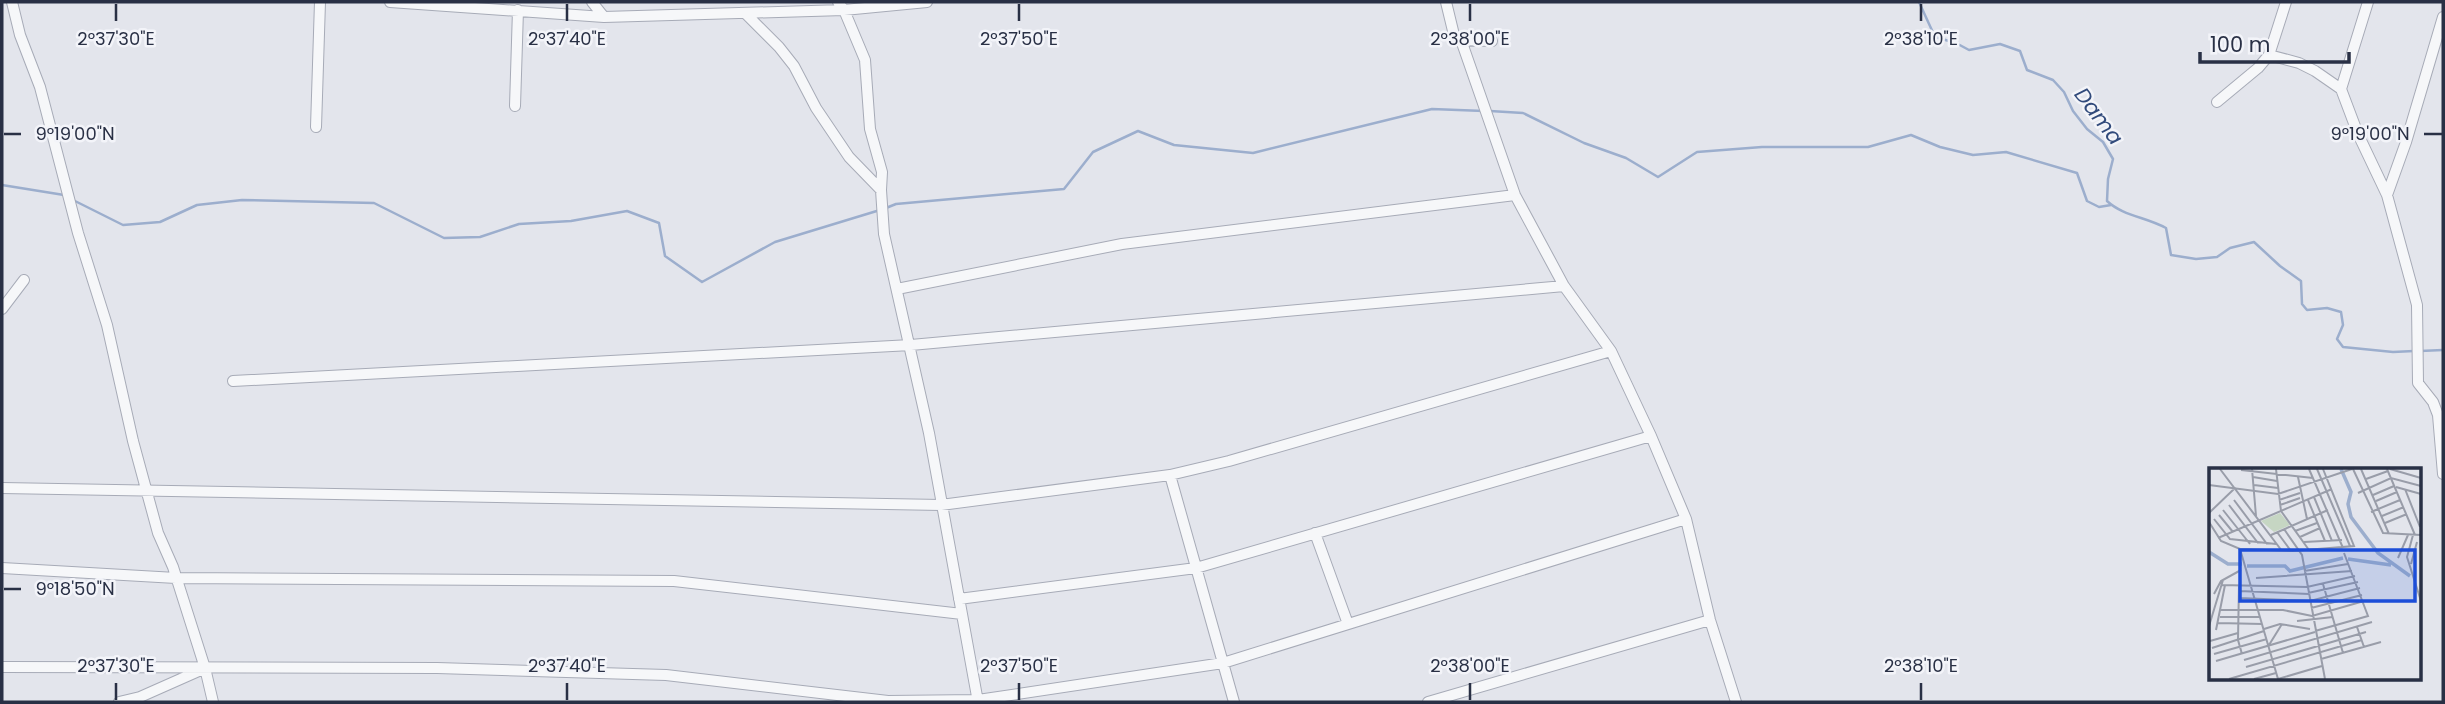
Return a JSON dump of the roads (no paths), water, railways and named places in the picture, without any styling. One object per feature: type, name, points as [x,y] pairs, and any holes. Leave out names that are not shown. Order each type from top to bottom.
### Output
[{"type":"street","points":[[12,2],[20,35],[40,87],[78,233],[107,325],[133,441],[158,533],[176,578],[213,702]]},
{"type":"street","points":[[316,127],[320,2]]},
{"type":"street","points":[[390,2],[604,17],[746,13],[927,2]]},
{"type":"street","points":[[592,2],[604,17]]},
{"type":"street","points":[[717,2],[726,13]]},
{"type":"street","points":[[1446,2],[1454,35],[1461,40],[1492,41]]},
{"type":"street","points":[[2217,102],[2258,68],[2269,55],[2286,2]]},
{"type":"street","points":[[2341,89],[2368,2]]},
{"type":"street","points":[[841,6],[864,60],[870,129],[882,172],[884,234],[911,345],[978,701]]},
{"type":"street","points":[[515,106],[518,10]]},
{"type":"street","points":[[746,13],[794,66],[816,108],[849,157],[881,190]]},
{"type":"street","points":[[2387,195],[2406,142],[2443,17]]},
{"type":"street","points":[[1461,40],[1515,195],[1564,286],[1611,352],[1686,519],[1710,620],[1736,702]]},
{"type":"street","points":[[2269,55],[2299,63],[2341,89],[2358,134],[2387,195],[2417,305],[2418,383],[2433,402],[2438,415],[2443,474]]},
{"type":"street","points":[[897,289],[1122,244],[1515,195]]},
{"type":"street","points":[[2,309],[24,279]]},
{"type":"street","points":[[233,381],[911,345],[1564,286]]},
{"type":"street","points":[[2,488],[941,505],[1170,475],[1229,461],[1611,352]]},
{"type":"street","points":[[959,599],[1196,568],[1651,436]]},
{"type":"street","points":[[1170,475],[1234,702]]},
{"type":"street","points":[[2,667],[437,668],[666,675],[888,701],[978,701],[1223,663],[1686,519]]},
{"type":"street","points":[[1315,533],[1348,624]]},
{"type":"street","points":[[2,568],[176,578],[674,581],[962,614]]},
{"type":"street","points":[[1428,702],[1710,620]]},
{"type":"street","points":[[119,702],[140,697],[205,668]]},
{"type":"waterway","name":"Dama","points":[[1919,2],[1935,37],[1969,50],[2000,44],[2020,51],[2027,70],[2053,80],[2064,92],[2073,111],[2087,129],[2103,142],[2113,159],[2108,179],[2107,201],[2120,210],[2166,228],[2171,255],[2196,259],[2217,257],[2230,248],[2254,242],[2301,281],[2302,304],[2307,310],[2327,308],[2341,312],[2343,325],[2337,339],[2343,347],[2393,352],[2414,351]]},
{"type":"waterway","points":[[886,208],[896,204],[1064,189],[1093,152],[1138,131],[1174,145],[1253,153],[1432,109],[1484,111]]},
{"type":"waterway","points":[[1490,111],[1523,113],[1584,143],[1626,158],[1658,177],[1697,152],[1762,147],[1868,147],[1911,135],[1940,147],[1973,155],[2006,152],[2077,173],[2087,201],[2099,207],[2111,205]]},
{"type":"waterway","points":[[2,185],[64,195]]},
{"type":"waterway","points":[[73,200],[123,225],[160,222],[197,205],[242,200],[374,203],[444,238],[480,237],[519,224],[571,221],[627,211],[659,223],[665,256],[702,282],[775,242],[880,210]]},
{"type":"waterway","name":"Dama","points":[[2420,351],[2443,350]]}]
